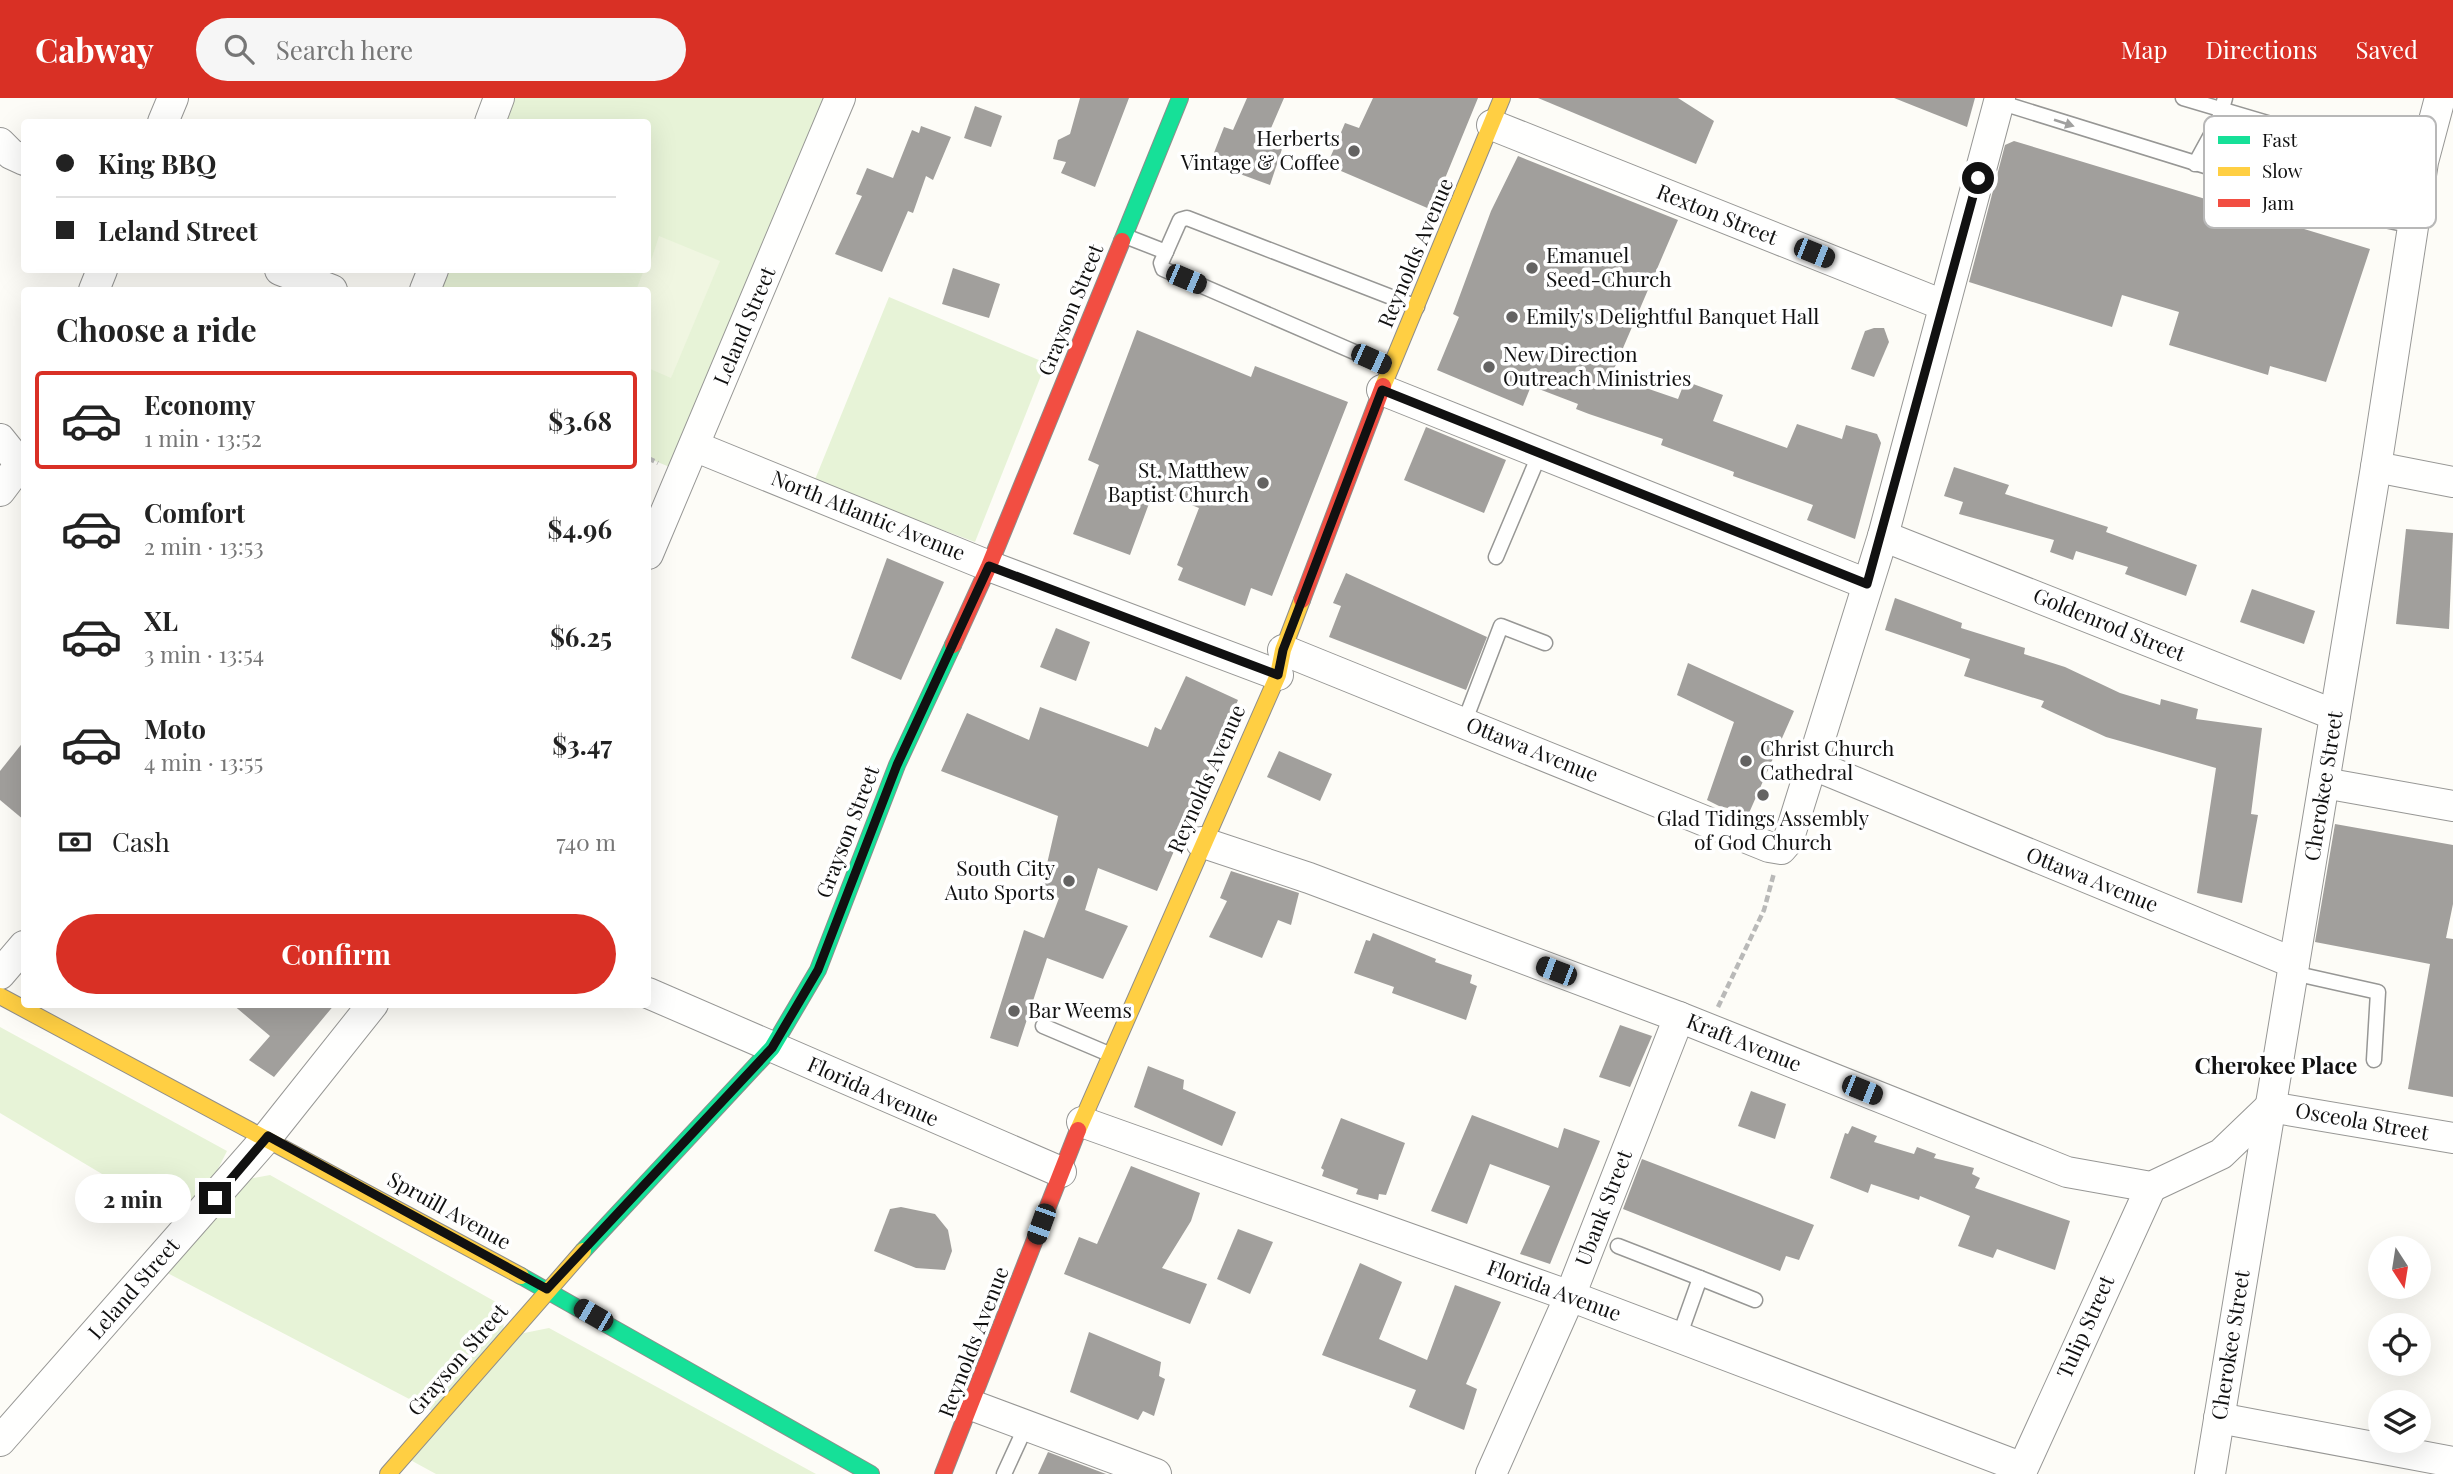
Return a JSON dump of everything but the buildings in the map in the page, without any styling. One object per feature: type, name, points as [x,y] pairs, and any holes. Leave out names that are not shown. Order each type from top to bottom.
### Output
[{"type":"street","points":[[164,119],[173,98]]},
{"type":"street","points":[[491,119],[499,98]]},
{"type":"street","name":"Leland Street","points":[[651,547],[840,98]]},
{"type":"street","name":"Grayson Street","points":[[388,1474],[547,1289],[772,1048],[818,970],[897,765],[989,566],[1180,98]]},
{"type":"street","name":"Cherokee Street","points":[[2435,116],[2440,98]]},
{"type":"street","points":[[1781,849],[1788,841],[1883,536],[1942,304],[1999,100]]},
{"type":"street","name":"Rexton Street","points":[[1497,112],[1942,304]]},
{"type":"street","name":"Reynolds Avenue","points":[[943,1474],[974,1406],[1060,1172],[1280,663],[1386,379],[1497,112]]},
{"type":"street","points":[[0,143],[11,154],[21,159]]},
{"type":"street","name":"Cherokee Street","points":[[2210,1474],[2376,467],[2413,228]]},
{"type":"street","points":[[288,273],[324,287]]},
{"type":"street","points":[[1386,379],[1540,453],[1867,584]]},
{"type":"street","points":[[0,439],[21,461]]},
{"type":"street","name":"North Atlantic Avenue","points":[[694,446],[989,566],[1280,663]]},
{"type":"street","points":[[0,491],[21,467]]},
{"type":"street","points":[[2376,467],[2453,482]]},
{"type":"street","name":"Goldenrod Street","points":[[1883,536],[2335,715]]},
{"type":"street","name":"Ottawa Avenue","points":[[1280,663],[1464,723],[1781,849]]},
{"type":"street","name":"Ottawa Avenue","points":[[1811,764],[2293,968]]},
{"type":"street","points":[[2324,783],[2453,806]]},
{"type":"street","name":"Kraft Avenue","points":[[1201,842],[1309,878],[1679,1017],[2067,1172],[2151,1187]]},
{"type":"street","points":[[0,974],[21,950]]},
{"type":"street","name":"Florida Avenue","points":[[651,994],[1060,1172]]},
{"type":"street","name":"Spruill Avenue","points":[[0,996],[21,1007]]},
{"type":"street","name":"Spruill Avenue","points":[[23,1008],[268,1136],[547,1289],[871,1474]]},
{"type":"street","name":"Leland Street","points":[[0,1441],[268,1136],[370,1008]]},
{"type":"street","name":"Ubank Street","points":[[1491,1474],[1570,1296],[1679,1017]]},
{"type":"street","points":[[2151,1187],[2221,1154],[2270,1107]]},
{"type":"street","name":"Osceola Street","points":[[2270,1107],[2453,1138]]},
{"type":"street","name":"Florida Avenue","points":[[1082,1122],[1570,1296],[2023,1468]]},
{"type":"street","name":"Tulip Street","points":[[2023,1468],[2151,1187]]},
{"type":"street","points":[[974,1406],[1125,1469],[1156,1474]]},
{"type":"street","points":[[2219,1418],[2453,1462]]},
{"type":"lane","points":[[2183,98],[2223,104],[2259,116]]},
{"type":"lane","points":[[1999,100],[2204,167]]},
{"type":"lane","points":[[2195,164],[2204,145]]},
{"type":"lane","points":[[1386,379],[1163,269],[1161,263],[1180,220],[1187,218],[1418,307]]},
{"type":"lane","points":[[1124,235],[1166,252]]},
{"type":"lane","points":[[1496,557],[1540,453]]},
{"type":"lane","points":[[1464,723],[1501,626],[1545,643]]},
{"type":"lane","points":[[2293,968],[2378,992],[2374,1060]]},
{"type":"lane","points":[[1043,1026],[1111,1054]]},
{"type":"lane","points":[[1618,1246],[1755,1300]]},
{"type":"lane","points":[[1679,1337],[1700,1278]]},
{"type":"lane","points":[[1004,1474],[1026,1426]]},
{"type":"path","points":[[1708,1029],[1764,910],[1781,849]]},
{"type":"green space","points":[[502,98],[837,98],[684,473],[651,459],[651,287],[426,287],[432,273],[651,273],[651,119],[493,119]]},
{"type":"green space","points":[[659,236],[720,261],[671,378],[651,369],[651,287],[637,287],[643,273],[651,273],[651,261]]},
{"type":"green space","points":[[889,297],[1046,363],[975,542],[814,482]]},
{"type":"green space","points":[[0,1027],[227,1151],[191,1223],[227,1183],[270,1175],[503,1306],[504,1337],[549,1328],[816,1474],[436,1474],[403,1456],[438,1414],[154,1266],[189,1226],[0,1113]]},
{"type":"traffic: fast","points":[[1122,241],[1180,98]]},
{"type":"traffic: fast","points":[[583,1251],[772,1048],[818,970],[897,765],[953,645]]},
{"type":"traffic: fast","points":[[521,1276],[871,1474]]},
{"type":"traffic: slow","points":[[1383,386],[1502,98]]},
{"type":"traffic: slow","points":[[1078,1130],[1278,675],[1283,650],[1302,600]]},
{"type":"traffic: slow","points":[[0,996],[21,1007]]},
{"type":"traffic: slow","points":[[22,1008],[521,1276]]},
{"type":"traffic: slow","points":[[388,1474],[583,1251]]},
{"type":"traffic: jam","points":[[953,645],[989,566],[1122,241]]},
{"type":"traffic: jam","points":[[1302,600],[1383,386]]},
{"type":"traffic: jam","points":[[943,1474],[1078,1130]]},
{"type":"place","name":"Herberts Vintage & Coffee","points":[[1354,151]]},
{"type":"place","name":"Emanuel Seed-Church","points":[[1532,268]]},
{"type":"place","name":"Emily's Delightful Banquet Hall","points":[[1512,317]]},
{"type":"place","name":"New Direction Outreach Ministries","points":[[1489,367]]},
{"type":"place","name":"St. Matthew Baptist Church","points":[[1263,483]]},
{"type":"place","name":"Christ Church Cathedral","points":[[1746,761]]},
{"type":"place","name":"Glad Tidings Assembly of God Church","points":[[1763,795]]},
{"type":"place","name":"South City Auto Sports","points":[[1069,881]]},
{"type":"place","name":"Bar Weems","points":[[1014,1011]]},
{"type":"district","name":"Cherokee Place","points":[[2276,1066]]},
{"type":"route","points":[[215,1198],[268,1136],[547,1289],[772,1048],[818,970],[897,765],[989,566],[1278,675],[1283,650],[1382,390],[1867,584],[1883,536],[1942,304],[1978,178]]}]
